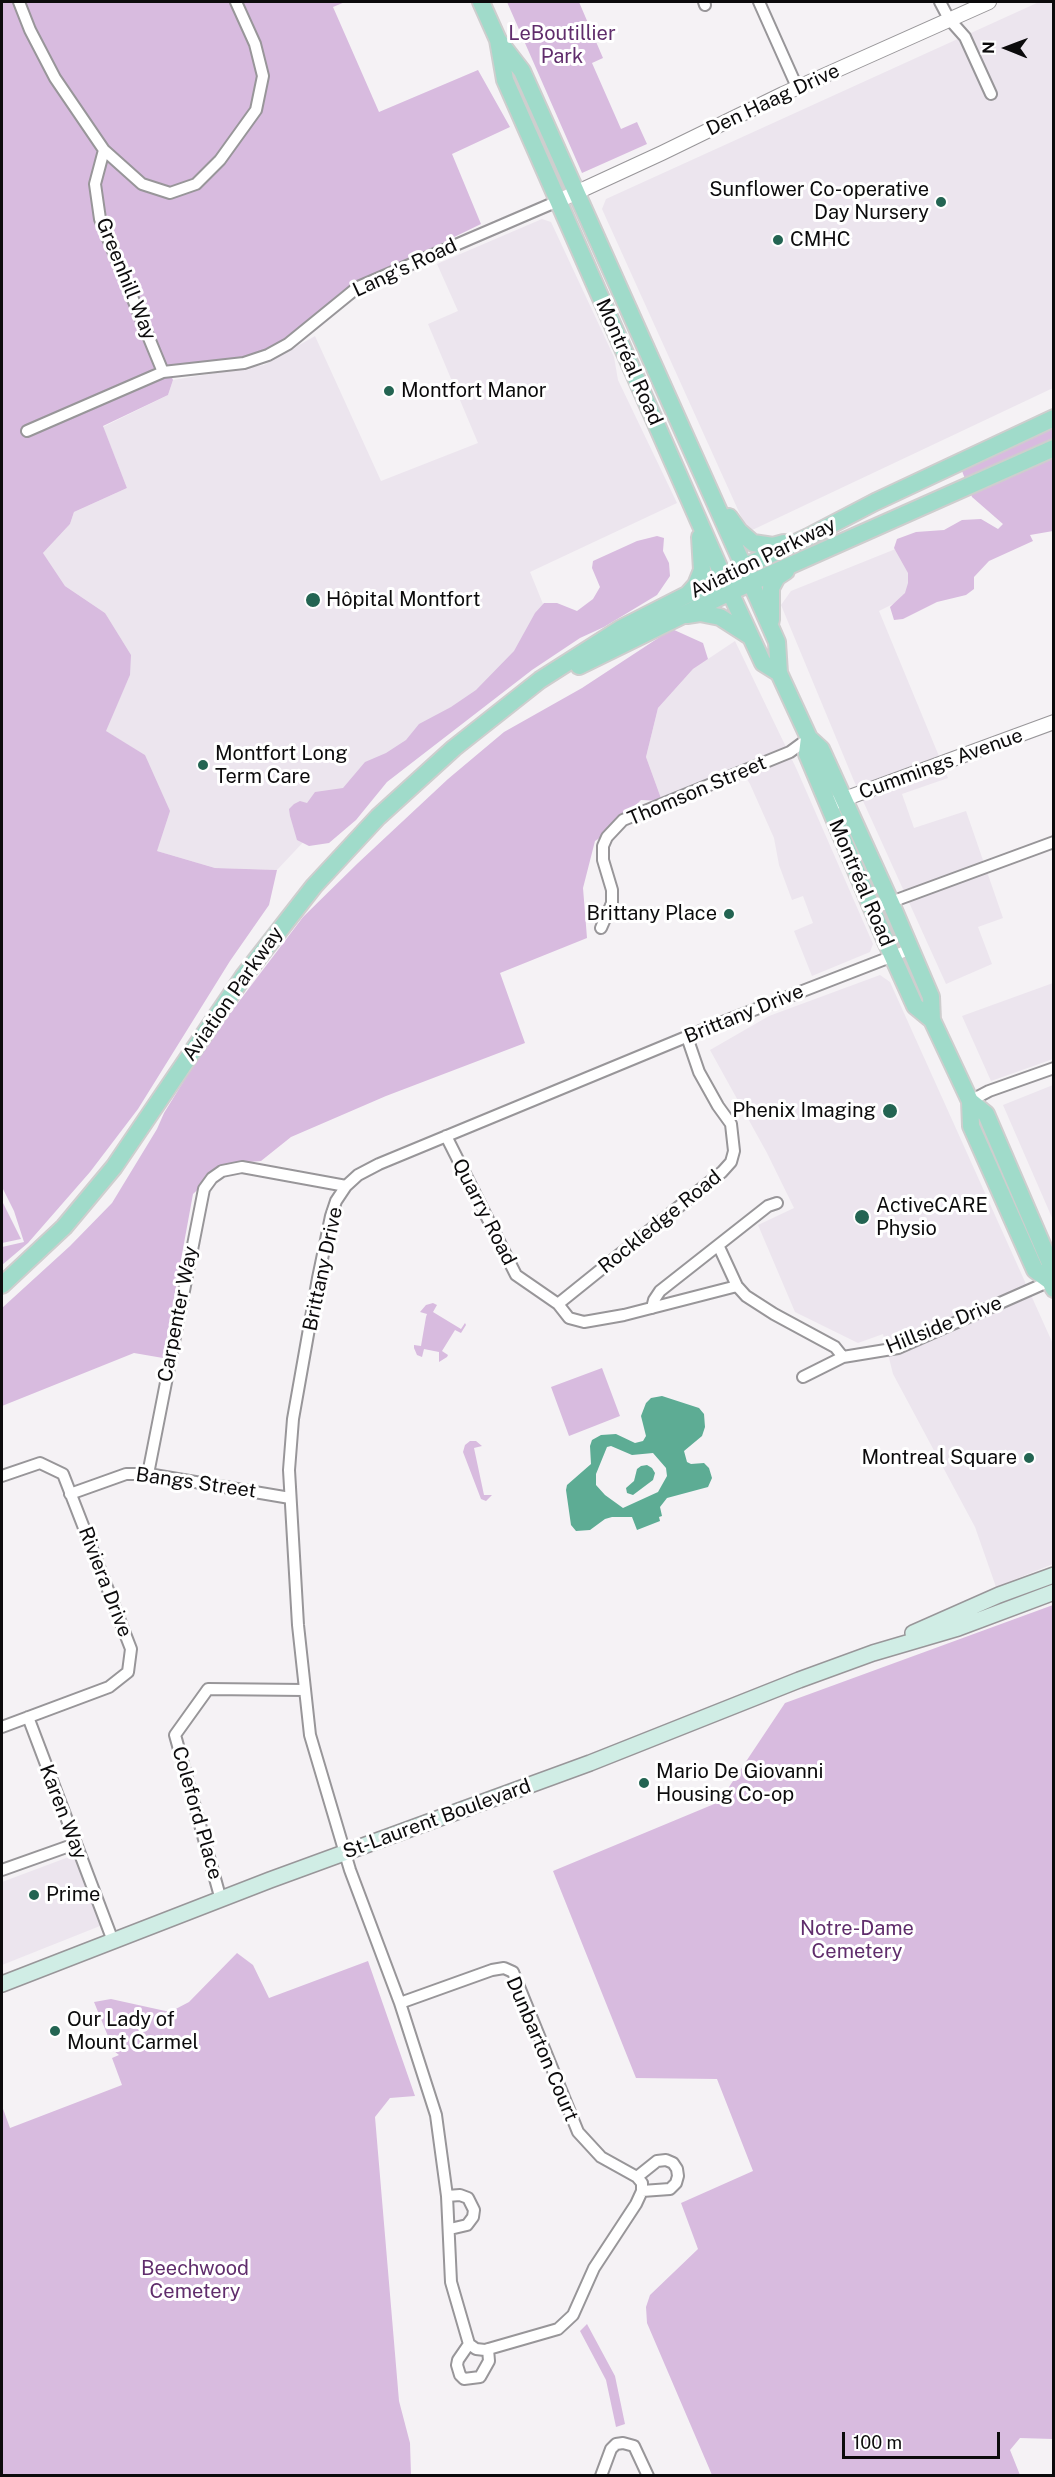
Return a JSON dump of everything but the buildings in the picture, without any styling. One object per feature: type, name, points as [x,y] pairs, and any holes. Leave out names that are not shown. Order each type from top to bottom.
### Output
[{"type":"main road","name":"Montréal Road","points":[[481,2],[498,40],[522,71],[751,582],[777,642],[779,673],[809,738],[821,749],[835,802],[872,909],[915,1006],[932,1020]]},
{"type":"main road","name":"Montréal Road","points":[[498,40],[505,80],[698,521],[763,663],[779,673]]},
{"type":"main road","name":"Aviation Parkway","points":[[486,723],[567,673],[680,615],[727,584],[744,567],[1053,418]]},
{"type":"main road","name":"Aviation Parkway","points":[[2,1285],[53,1238],[102,1182],[250,967],[314,886],[393,803],[524,692],[574,657],[620,629],[686,597],[727,584],[751,582],[1053,448]]},
{"type":"main road","points":[[706,482],[739,531],[753,543],[774,546],[808,537]]},
{"type":"main road","points":[[686,597],[696,585],[702,570],[703,554],[698,521]]},
{"type":"main road","points":[[772,630],[771,588],[777,577],[798,562]]},
{"type":"main road","points":[[680,615],[700,613],[720,617],[750,636]]},
{"type":"main road","name":"Montréal Road","points":[[835,802],[890,901],[932,998],[932,1020],[970,1101],[987,1114],[1050,1263],[1052,1285]]},
{"type":"main road","name":"St-Laurent Boulevard","points":[[2,1984],[346,1852],[590,1763],[873,1653],[999,1595],[1052,1583]]},
{"type":"street","points":[[19,2],[30,30],[55,78],[104,150],[142,184],[170,193],[195,184],[220,160],[256,110],[263,76],[255,44],[236,2]]},
{"type":"street","points":[[759,2],[797,87]]},
{"type":"street","points":[[940,2],[949,19],[965,37],[991,94]]},
{"type":"street","name":"Den Haag Drive","points":[[558,201],[797,87],[989,2]]},
{"type":"street","name":"Greenhill Way","points":[[104,150],[95,184],[100,219],[163,372]]},
{"type":"street","name":"Lang's Road","points":[[27,431],[163,372],[244,363],[268,355],[288,344],[358,286],[558,201]]},
{"type":"street","name":"Cummings Avenue","points":[[835,802],[1053,722]]},
{"type":"street","name":"Thomson Street","points":[[602,928],[612,903],[612,890],[603,860],[603,846],[607,837],[623,820],[790,752],[809,738]]},
{"type":"street","points":[[872,909],[1053,842]]},
{"type":"street","name":"Brittany Drive","points":[[346,1852],[310,1735],[304,1690],[290,1498],[291,1430],[318,1278],[333,1208],[346,1186],[358,1175],[379,1164],[687,1037],[911,949]]},
{"type":"street","name":"Rockledge Road","points":[[558,1304],[722,1172],[731,1162],[734,1150],[731,1124],[699,1072],[687,1037]]},
{"type":"street","points":[[970,1101],[1053,1068]]},
{"type":"street","name":"Quarry Road","points":[[446,1136],[516,1275],[558,1304],[569,1318],[584,1322],[652,1308],[737,1286]]},
{"type":"street","name":"Carpenter Way","points":[[148,1474],[200,1200],[212,1178],[231,1169],[249,1167],[346,1186]]},
{"type":"street","points":[[652,1308],[660,1291],[768,1206],[777,1203]]},
{"type":"street","points":[[718,1247],[737,1286],[746,1296],[835,1347],[843,1357]]},
{"type":"street","name":"Hillside Drive","points":[[803,1377],[843,1357],[898,1348],[1052,1285]]},
{"type":"street","name":"Riviera Drive","points":[[2,1476],[40,1463],[63,1474],[131,1649],[128,1672],[109,1688],[28,1717]]},
{"type":"street","name":"Bangs Street","points":[[70,1494],[126,1474],[148,1474],[290,1498]]},
{"type":"street","name":"Coleford Place","points":[[221,1900],[176,1735],[208,1689],[304,1690]]},
{"type":"street","points":[[2,1727],[28,1717]]},
{"type":"street","name":"Karen Way","points":[[28,1717],[113,1941]]},
{"type":"street","points":[[2,1870],[75,1844]]},
{"type":"street","points":[[346,1852],[357,1890],[400,2003],[436,2115],[447,2196],[452,2282],[470,2344],[476,2349],[488,2349],[558,2329],[573,2315],[594,2268],[636,2204],[642,2191],[642,2183],[637,2177],[657,2161],[666,2160],[673,2163],[678,2176],[676,2183],[670,2189],[642,2191]]},
{"type":"street","name":"Dunbarton Court","points":[[400,2003],[492,1970],[504,1968],[513,1972],[578,2132],[601,2157],[637,2177]]},
{"type":"street","points":[[447,2196],[460,2195],[468,2198],[474,2210],[467,2224],[450,2229]]},
{"type":"street","points":[[470,2344],[457,2365],[460,2375],[465,2379],[480,2377],[489,2361],[488,2349]]},
{"type":"street","points":[[601,2475],[611,2449],[616,2444],[623,2443],[634,2446],[648,2475]]},
{"type":"shaded area","points":[[1039,2],[1053,2],[1053,388],[748,532],[602,209],[606,199]]},
{"type":"shaded area","name":"Hôpital Montfort","points":[[542,219],[551,222],[614,357],[618,380],[677,503],[530,572],[554,631],[309,836],[277,870],[215,868],[157,851],[145,755],[105,731],[130,675],[105,613],[65,586],[43,553],[70,524],[74,512],[127,488],[103,427],[168,395],[173,380],[264,365],[315,336],[381,481],[478,443],[428,324],[458,311],[437,264]]},
{"type":"shaded area","points":[[898,548],[917,592],[879,611],[948,778],[902,794],[914,828],[966,811],[1003,918],[978,927],[992,964],[946,984],[854,781],[781,605],[791,591]]},
{"type":"shaded area","points":[[735,641],[797,770],[873,944],[870,952],[812,976],[794,931],[813,923],[803,896],[792,900],[779,865],[774,838],[750,784],[740,768],[662,801],[646,757],[658,708],[693,669]]},
{"type":"shaded area","points":[[880,975],[890,982],[1053,1344],[1053,1564],[996,1587],[975,1527],[893,1374],[883,1334],[858,1343],[795,1312],[758,1225],[794,1208],[767,1153],[710,1050],[769,1016]]},
{"type":"shaded area","points":[[1053,983],[1053,1059],[991,1081],[962,1016]]},
{"type":"shaded area","points":[[1053,1085],[1053,1220],[1003,1105]]},
{"type":"shaded area","points":[[662,1396],[699,1408],[704,1414],[705,1427],[702,1436],[684,1451],[687,1462],[704,1463],[709,1468],[712,1478],[708,1487],[667,1498],[660,1507],[662,1516],[659,1517],[660,1521],[637,1530],[632,1517],[612,1517],[605,1519],[590,1530],[576,1531],[571,1525],[566,1490],[567,1485],[591,1464],[592,1440],[601,1435],[616,1434],[635,1443],[643,1441],[646,1436],[641,1416],[646,1403],[651,1398]],"holes":[[[611,1446],[632,1455],[653,1453],[666,1468],[667,1476],[658,1492],[623,1508],[596,1485],[596,1474],[607,1447]]]},
{"type":"shaded area","points":[[647,1465],[655,1473],[653,1480],[633,1495],[627,1493],[626,1488],[634,1481],[637,1469]]},
{"type":"shaded area","points":[[74,1855],[100,1926],[2,1965],[2,1882]]},
{"type":"green space","points":[[2,2],[345,2],[333,7],[379,112],[478,70],[510,127],[452,154],[481,224],[341,292],[290,338],[267,351],[243,359],[168,368],[173,380],[168,395],[103,426],[127,488],[74,512],[70,524],[43,553],[65,586],[105,613],[131,655],[130,675],[106,731],[145,755],[170,811],[157,851],[215,868],[277,870],[269,905],[230,961],[138,1109],[90,1172],[28,1243],[2,1265],[2,1247],[24,1242],[14,1211],[2,1187]]},
{"type":"green space","name":"LeBoutillier Park","points":[[507,2],[579,2],[603,58],[592,63],[621,129],[637,122],[647,144],[582,173]]},
{"type":"green space","points":[[1053,428],[1053,531],[1030,535],[1033,541],[989,561],[974,577],[974,589],[966,595],[937,602],[903,619],[894,620],[890,607],[905,593],[908,583],[908,573],[894,548],[897,539],[916,532],[944,530],[962,520],[981,519],[998,529],[1003,524],[972,497],[962,471]]},
{"type":"green space","points":[[657,536],[664,538],[663,551],[669,563],[670,576],[657,595],[604,627],[580,638],[532,670],[387,782],[356,820],[329,843],[309,846],[297,840],[289,809],[294,804],[300,801],[307,803],[315,792],[343,788],[365,762],[386,753],[406,740],[419,724],[476,690],[514,651],[535,613],[544,603],[557,603],[577,611],[593,599],[600,587],[592,568],[593,561],[637,541]]},
{"type":"green space","points":[[672,629],[703,643],[708,659],[693,669],[658,708],[646,757],[662,801],[641,800],[609,832],[595,841],[583,888],[587,938],[500,973],[525,1043],[386,1096],[291,1137],[261,1161],[225,1164],[193,1194],[163,1358],[134,1353],[2,1406],[2,1308],[70,1246],[112,1203],[206,1045],[303,917],[448,779],[504,732],[582,688]]},
{"type":"green space","points":[[2,1201],[21,1239],[2,1243]]},
{"type":"green space","points":[[433,1303],[437,1305],[433,1312],[461,1329],[465,1323],[466,1325],[461,1333],[455,1330],[442,1351],[448,1355],[447,1357],[439,1362],[439,1352],[424,1349],[422,1357],[417,1355],[414,1348],[414,1345],[421,1346],[427,1314],[420,1312],[426,1305]]},
{"type":"green space","points":[[602,1368],[620,1416],[569,1436],[551,1387]]},
{"type":"green space","points":[[470,1441],[476,1441],[482,1446],[474,1448],[484,1495],[492,1495],[486,1501],[481,1499],[463,1452],[465,1445]]},
{"type":"green space","name":"Notre-Dame Cemetery","points":[[1053,1605],[1053,2439],[1020,2438],[1010,2450],[1020,2475],[712,2475],[647,2323],[646,2307],[650,2295],[698,2249],[681,2203],[753,2171],[717,2079],[636,2078],[553,1871],[719,1802],[785,1703]]},
{"type":"green space","name":"Beechwood Cemetery","points":[[237,1953],[253,1965],[269,1998],[368,1961],[415,2096],[390,2098],[375,2117],[399,2401],[410,2443],[411,2475],[2,2475],[2,2106],[10,2128],[122,2085],[112,2058],[119,2055],[114,2051],[94,2002],[111,1999],[170,2012],[189,2002]]},
{"type":"green space","points":[[587,2324],[615,2376],[625,2424],[616,2427],[606,2380],[580,2331]]},
{"type":"place","name":"Sunflower Co-operative Day Nursery","points":[[941,202]]},
{"type":"place","name":"CMHC","points":[[778,240]]},
{"type":"place","name":"Montfort Manor","points":[[389,391]]},
{"type":"place","name":"Hôpital Montfort","points":[[313,600]]},
{"type":"place","name":"Montfort Long Term Care","points":[[203,765]]},
{"type":"place","name":"Brittany Place","points":[[729,914]]},
{"type":"place","name":"Phenix Imaging","points":[[890,1111]]},
{"type":"place","name":"ActiveCARE Physio","points":[[862,1217]]},
{"type":"place","name":"Montreal Square","points":[[1029,1458]]},
{"type":"place","name":"Mario De Giovanni Housing Co-op","points":[[644,1783]]},
{"type":"place","name":"Prime","points":[[34,1895]]},
{"type":"place","name":"Our Lady of Mount Carmel","points":[[55,2031]]}]
